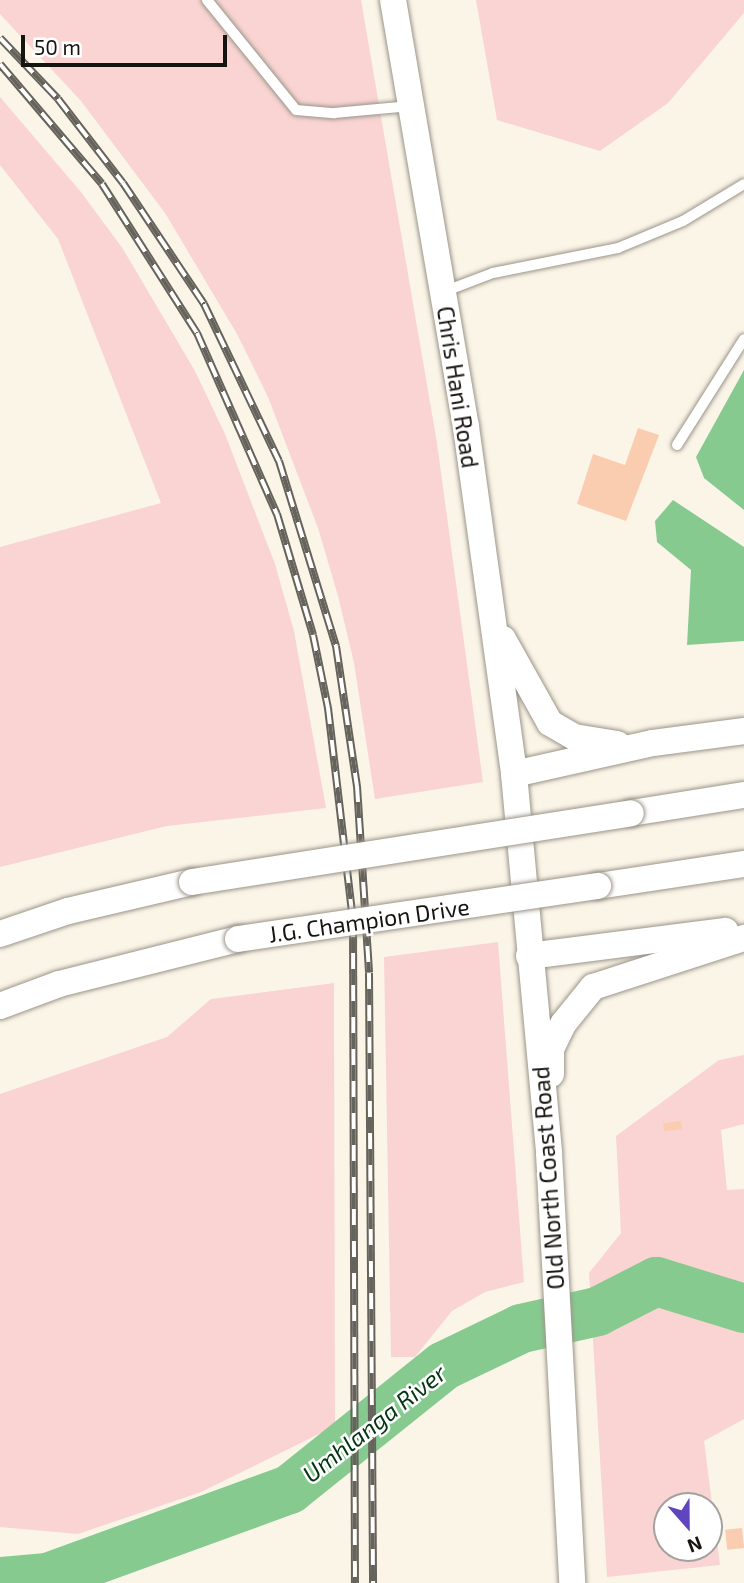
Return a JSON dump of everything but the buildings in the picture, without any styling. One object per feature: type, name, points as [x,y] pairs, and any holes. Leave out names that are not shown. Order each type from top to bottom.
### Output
[{"type":"street","name":"Chris Hani Road","points":[[393,0],[443,292],[514,774]]},
{"type":"street","points":[[492,615],[522,679],[550,723],[574,737],[604,744],[653,743]]},
{"type":"street","points":[[514,774],[653,743],[744,731]]},
{"type":"street","name":"Old North Coast Road","points":[[514,774],[529,956],[550,1153],[572,1583]]},
{"type":"street","points":[[0,934],[80,908],[192,882],[744,795]]},
{"type":"street","name":"J.G. Champion Drive","points":[[0,1006],[59,984],[238,939],[744,864]]},
{"type":"street","points":[[529,956],[744,928]]},
{"type":"street","points":[[550,1153],[551,1049],[577,1001],[593,987],[621,975],[744,938]]},
{"type":"lane","points":[[207,0],[296,110],[334,113],[411,106]]},
{"type":"lane","points":[[443,292],[493,273],[618,248],[683,221],[744,184]]},
{"type":"lane","points":[[677,445],[744,339]]},
{"type":"shaded area","points":[[0,0],[361,0],[437,443],[483,782],[375,799],[354,663],[338,596],[318,528],[268,397],[237,334],[165,213],[81,101],[0,14]]},
{"type":"shaded area","points":[[476,0],[744,0],[744,13],[668,103],[600,151],[497,120]]},
{"type":"shaded area","points":[[0,97],[81,192],[123,249],[195,371],[225,434],[275,564],[294,631],[326,808],[167,826],[0,867],[0,547],[161,503],[58,239],[0,165]]},
{"type":"shaded area","points":[[744,370],[744,510],[704,478],[696,457]]},
{"type":"shaded area","points":[[673,500],[744,547],[744,641],[687,645],[691,570],[657,542],[655,521]]},
{"type":"shaded area","points":[[498,942],[524,1282],[485,1292],[452,1311],[415,1357],[391,1357],[384,957]]},
{"type":"shaded area","points":[[334,983],[335,1426],[201,1492],[78,1534],[0,1527],[0,1094],[167,1037],[211,999]]},
{"type":"shaded area","points":[[744,1055],[744,1124],[721,1130],[727,1190],[744,1189],[744,1419],[704,1441],[711,1492],[653,1492],[653,1562],[720,1562],[720,1565],[607,1577],[589,1273],[621,1233],[616,1136],[719,1060]]},
{"type":"waterway","name":"Umhlanga River","points":[[0,1581],[47,1577],[289,1489],[444,1365],[521,1328],[597,1311],[656,1281],[744,1308]]},
{"type":"railway","points":[[0,38],[58,99],[123,183],[204,304],[279,461],[336,646],[357,786],[369,973],[373,1583]]},
{"type":"railway","points":[[0,64],[102,184],[197,333],[277,514],[313,635],[328,708],[353,921],[355,1583]]}]
